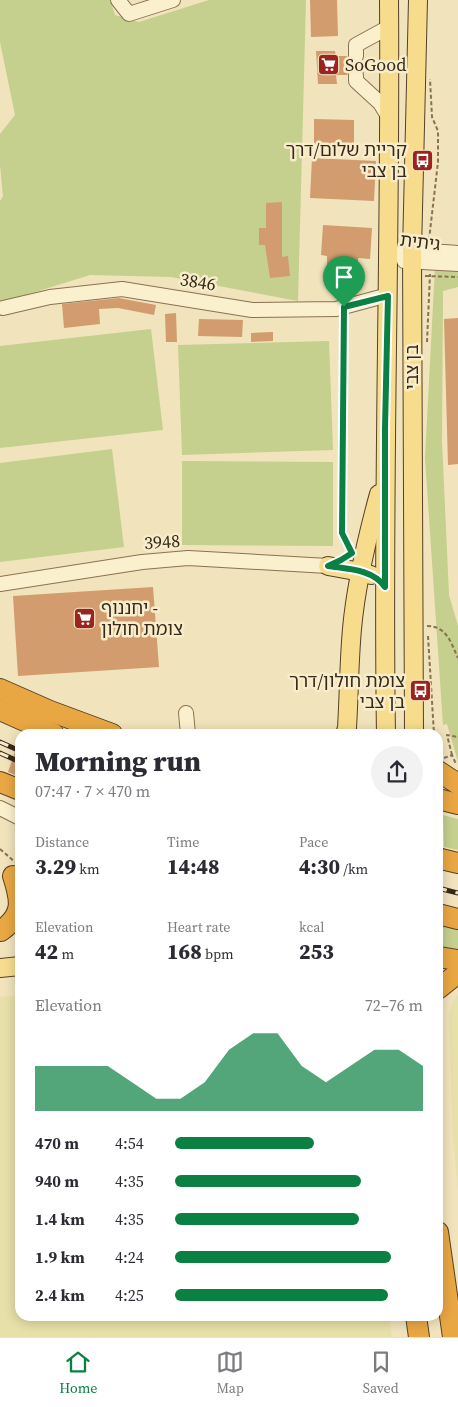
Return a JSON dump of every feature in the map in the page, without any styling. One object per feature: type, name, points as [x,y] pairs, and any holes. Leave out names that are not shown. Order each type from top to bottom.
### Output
[{"type":"highway","points":[[0,689],[50,711],[99,729]]},
{"type":"highway","points":[[0,710],[43,729]]},
{"type":"highway","points":[[443,769],[458,784]]},
{"type":"highway","points":[[0,782],[15,788]]},
{"type":"highway","points":[[443,800],[458,804]]},
{"type":"highway","points":[[0,931],[15,916]]},
{"type":"highway","points":[[443,958],[458,960]]},
{"type":"highway","points":[[443,985],[458,973]]},
{"type":"highway","points":[[443,1267],[453,1337]]},
{"type":"highway","points":[[417,1321],[419,1337]]},
{"type":"main road","name":"בן צבי","points":[[386,729],[385,472],[389,257],[389,0]]},
{"type":"main road","name":"בן צבי","points":[[414,729],[412,256],[418,0]]},
{"type":"main road","points":[[347,729],[352,630],[368,533],[385,472]]},
{"type":"main road","points":[[328,566],[352,553],[368,533]]},
{"type":"main road","points":[[328,566],[361,572],[375,577],[385,587]]},
{"type":"main road","points":[[0,931],[15,929]]},
{"type":"main road","points":[[0,968],[15,966]]},
{"type":"street","points":[[118,0],[129,14],[173,0]]},
{"type":"street","points":[[356,56],[356,45],[389,27]]},
{"type":"street","points":[[356,75],[356,81],[380,103],[388,116]]},
{"type":"street","name":"גיתית","points":[[431,264],[458,253]]},
{"type":"street","name":"גיתית","points":[[389,257],[400,261],[412,256],[431,264],[458,264]]},
{"type":"street","name":"3846","points":[[3,308],[50,297],[122,289],[252,310],[336,309],[388,296]]},
{"type":"street","name":"3948","points":[[0,584],[142,562],[183,559],[328,566]]},
{"type":"street","points":[[186,713],[188,729]]},
{"type":"street","points":[[0,808],[15,816]]},
{"type":"path","points":[[428,308],[431,264],[428,245],[438,154],[438,131],[432,117],[430,78]]},
{"type":"path","points":[[431,264],[458,277]]},
{"type":"path","points":[[344,307],[342,533],[352,553]]},
{"type":"path","points":[[427,626],[435,626],[443,630],[449,637],[458,658]]},
{"type":"path","points":[[429,655],[434,729]]},
{"type":"path","points":[[458,737],[447,735],[452,755],[458,768]]},
{"type":"path","points":[[443,762],[452,755]]},
{"type":"path","points":[[0,849],[13,872]]},
{"type":"shaded area","points":[[458,995],[458,1189],[453,1136],[449,1017],[452,1003]]},
{"type":"shaded area","points":[[15,996],[15,1321],[390,1321],[392,1337],[0,1337],[0,997]]},
{"type":"green space","points":[[0,0],[110,0],[115,15],[139,22],[209,0],[306,0],[298,301],[171,277],[90,275],[0,303],[0,201],[3,196],[0,134],[15,115],[0,42]]},
{"type":"green space","points":[[435,267],[458,267],[458,287],[443,291],[442,441],[449,595],[458,626],[458,762],[447,724],[443,725],[425,458]]},
{"type":"green space","points":[[151,329],[163,430],[0,448],[0,346]]},
{"type":"green space","points":[[329,341],[333,450],[182,455],[178,345]]},
{"type":"green space","points":[[112,449],[124,547],[0,562],[0,463]]},
{"type":"green space","points":[[182,461],[333,462],[333,546],[182,545]]},
{"type":"green space","points":[[443,815],[458,819],[458,850],[444,847]]},
{"type":"green space","points":[[443,925],[458,929],[458,949],[443,947]]},
{"type":"building","points":[[310,0],[337,0],[338,36],[311,37]]},
{"type":"building","points":[[316,51],[335,51],[336,56],[347,56],[351,63],[358,64],[358,67],[351,68],[347,75],[336,75],[337,84],[318,84]]},
{"type":"building","points":[[314,119],[354,120],[354,146],[314,146]]},
{"type":"building","points":[[312,158],[376,161],[374,201],[310,198]]},
{"type":"building","points":[[282,202],[282,257],[288,256],[290,276],[270,278],[265,245],[259,245],[259,228],[266,228],[266,203]]},
{"type":"building","points":[[323,225],[372,228],[370,259],[358,258],[358,284],[327,285],[327,256],[321,255]]},
{"type":"building","points":[[119,298],[156,305],[154,315],[118,308],[99,309],[100,324],[64,328],[62,304]]},
{"type":"building","points":[[176,313],[177,342],[166,342],[165,314]]},
{"type":"building","points":[[458,318],[458,464],[448,465],[444,319]]},
{"type":"building","points":[[199,319],[243,320],[242,337],[198,336]]},
{"type":"building","points":[[273,332],[273,341],[251,342],[251,333]]},
{"type":"building","name":"יחננוף - צומת חולון","points":[[153,587],[159,667],[18,676],[13,596]]},
{"type":"building","points":[[15,752],[15,775],[8,772]]},
{"type":"railway","points":[[0,742],[15,749]]},
{"type":"railway","points":[[0,753],[15,760]]},
{"type":"railway","points":[[443,889],[458,893]]},
{"type":"place","name":"SoGood","points":[[329,65]]},
{"type":"place","name":"קריית שלום/דרך בן צבי","points":[[423,160]]},
{"type":"place","name":"יחננוף - צומת חולון","points":[[85,618]]},
{"type":"place","name":"צומת חולון/דרך בן צבי","points":[[421,691]]},
{"type":"route","points":[[388,296],[385,428],[385,587],[375,577],[361,572],[328,566],[352,553],[342,533],[344,307],[388,296]]}]
